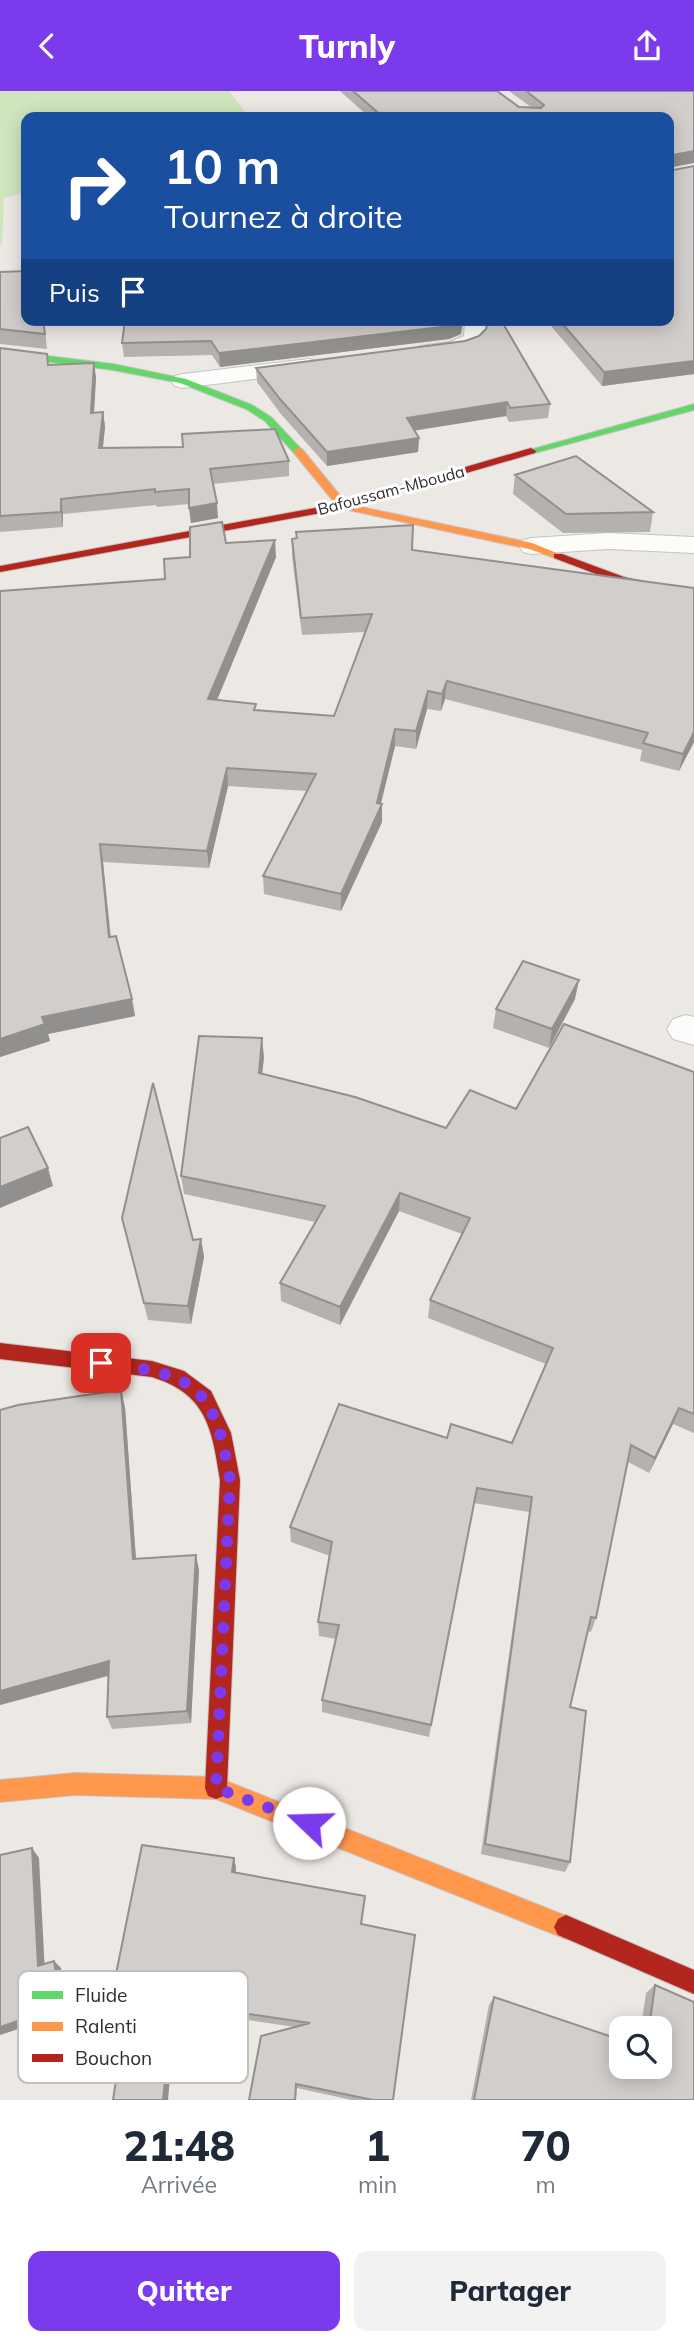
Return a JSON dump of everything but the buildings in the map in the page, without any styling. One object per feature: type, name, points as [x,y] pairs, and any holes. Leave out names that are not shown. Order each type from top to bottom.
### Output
[{"type":"main road","points":[[0,353],[113,367],[183,381],[249,407],[268,419],[282,432],[343,506],[532,546],[621,579],[694,596]]},
{"type":"main road","name":"Bafoussam-Mbouda","points":[[0,569],[343,506],[533,450],[694,407]]},
{"type":"main road","points":[[0,1351],[152,1369],[178,1377],[204,1397],[222,1433],[230,1480],[216,1788]]},
{"type":"main road","points":[[0,1791],[75,1784],[216,1788],[487,1893],[694,1982]]},
{"type":"street","points":[[401,355],[455,348],[475,339],[476,326]]},
{"type":"street","points":[[183,381],[332,363]]},
{"type":"street","points":[[532,546],[608,541],[694,545]]},
{"type":"green space","points":[[0,91],[229,91],[245,112],[21,112],[21,193],[4,198],[0,245]]},
{"type":"traffic: fast","points":[[0,353],[113,367],[183,381],[249,407],[268,419],[298,451]]},
{"type":"traffic: fast","points":[[531,451],[694,407]]},
{"type":"traffic: slow","points":[[298,451],[343,506],[532,546],[558,556]]},
{"type":"traffic: slow","points":[[0,1791],[75,1784],[216,1788],[566,1927]]},
{"type":"traffic: jam","points":[[0,569],[343,506],[531,451]]},
{"type":"traffic: jam","points":[[558,556],[621,580],[694,596]]},
{"type":"traffic: jam","points":[[0,1351],[152,1369],[178,1377],[204,1397],[222,1433],[230,1480],[216,1788]]},
{"type":"traffic: jam","points":[[566,1927],[694,1982]]},
{"type":"route","points":[[101,1363],[152,1369],[178,1377],[204,1397],[222,1433],[230,1480],[216,1788],[309,1823]]}]
